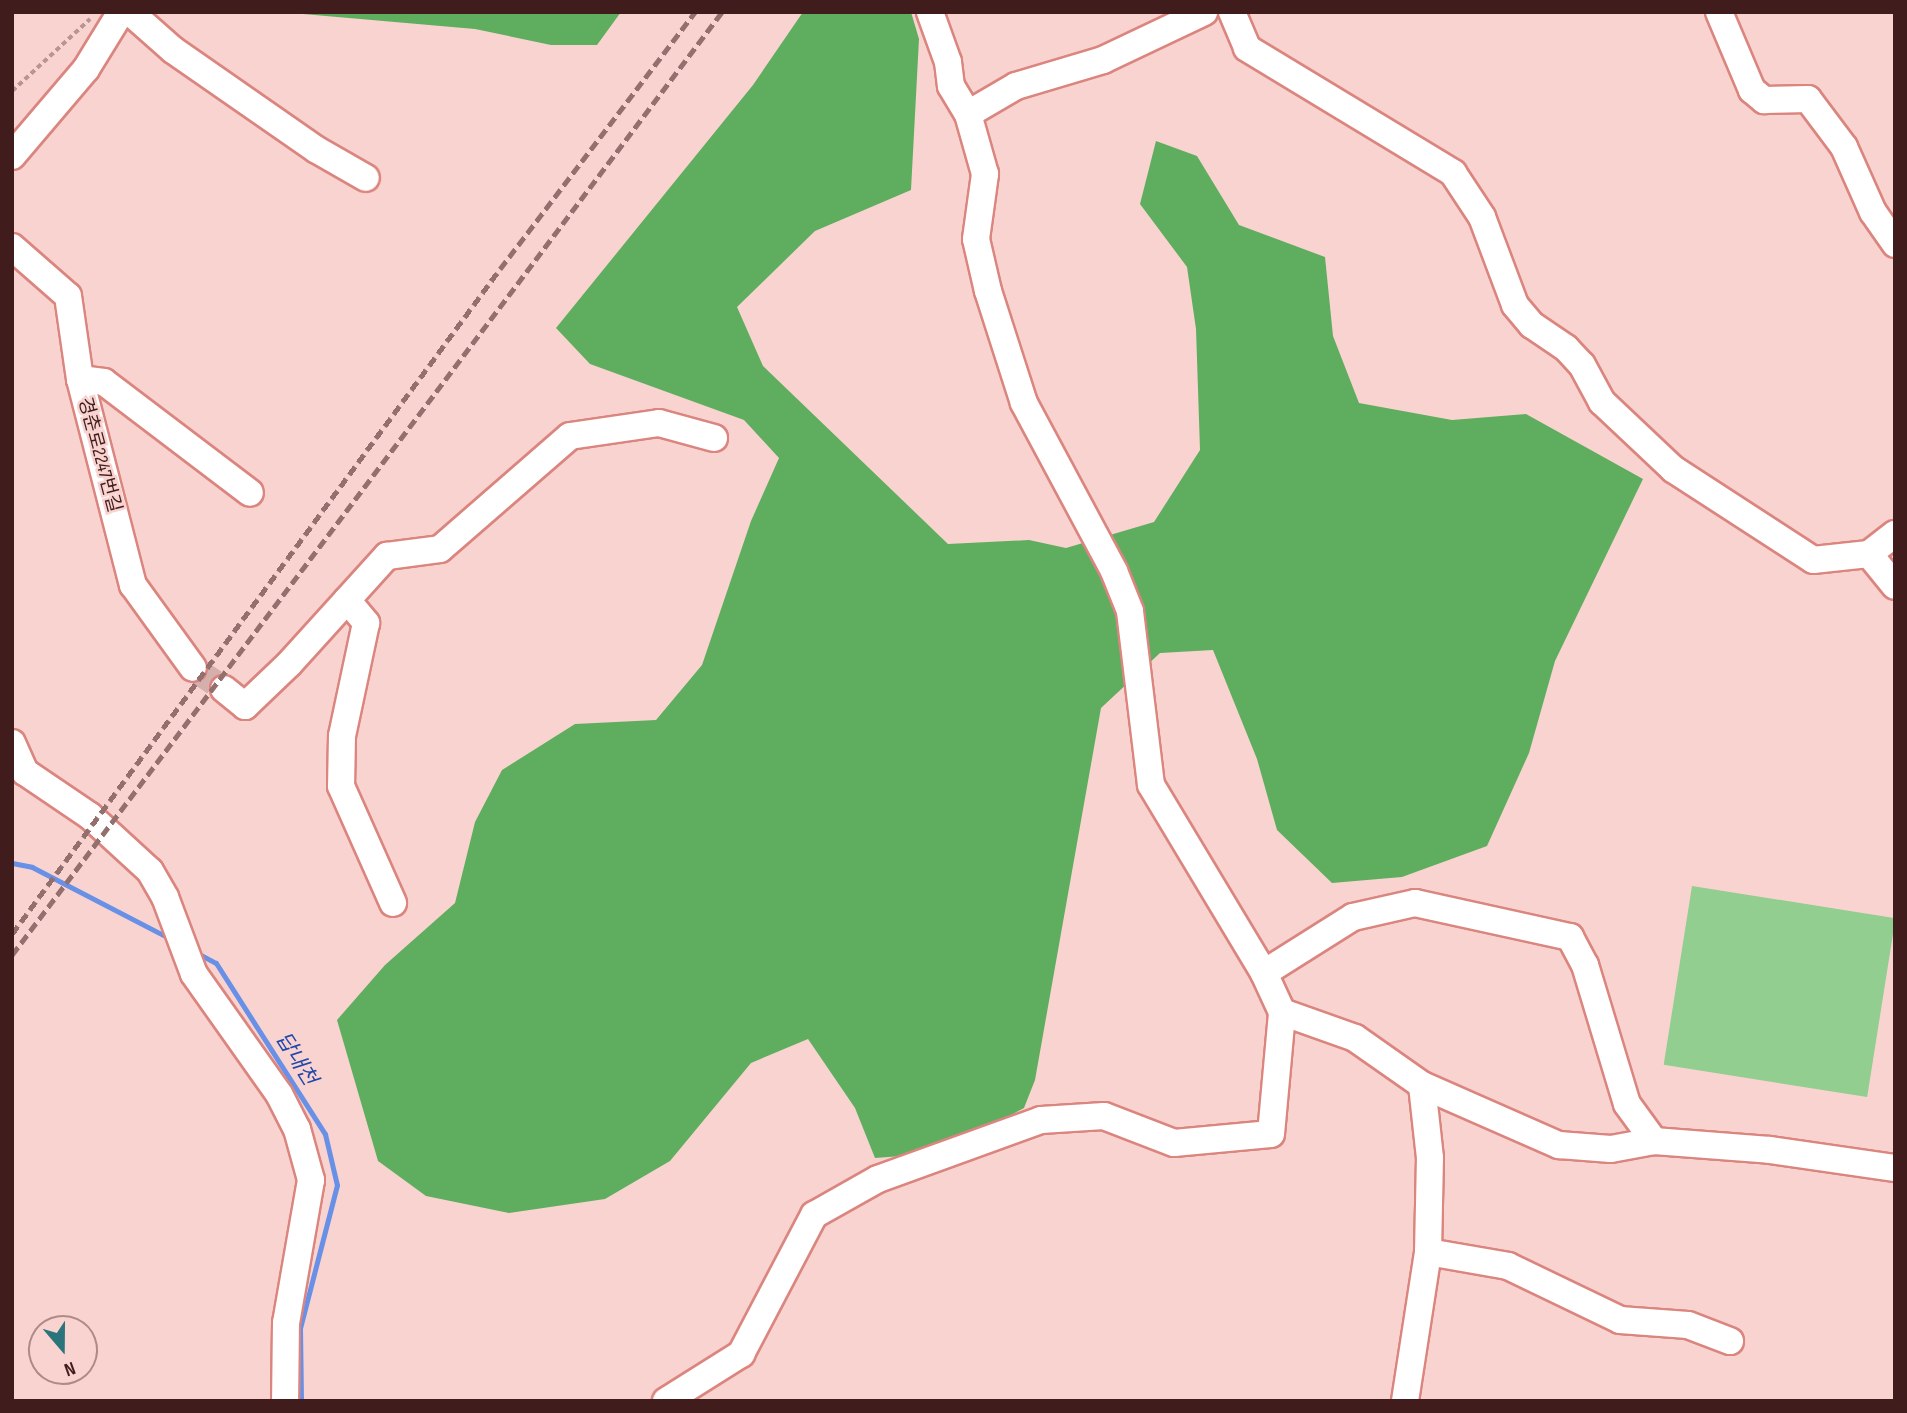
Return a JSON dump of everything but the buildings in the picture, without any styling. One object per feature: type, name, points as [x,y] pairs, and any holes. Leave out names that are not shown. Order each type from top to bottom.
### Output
[{"type":"street","points":[[12,156],[86,69],[121,12]]},
{"type":"street","points":[[130,12],[173,50],[317,150],[366,178]]},
{"type":"street","points":[[666,1401],[741,1354],[814,1215],[878,1179],[1041,1120],[1104,1116],[1174,1143],[1271,1134],[1282,1012],[1264,973],[1151,785],[1130,611],[1114,571],[1024,403],[988,291],[976,239],[985,174],[968,114],[951,86],[948,62],[930,12]]},
{"type":"street","points":[[968,114],[1016,86],[1103,60],[1203,12]]},
{"type":"street","points":[[1232,12],[1247,48],[1453,173],[1482,217],[1516,305],[1532,325],[1566,348],[1619,421],[1673,469],[1813,560],[1869,554],[1895,534]]},
{"type":"street","points":[[1719,12],[1752,90],[1764,100],[1808,99],[1844,147],[1873,212],[1895,244]]},
{"type":"street","name":"경춘로2247번길","points":[[12,247],[68,296],[80,379],[133,585],[193,668]]},
{"type":"street","points":[[80,379],[103,382],[250,493]]},
{"type":"street","points":[[224,689],[245,706],[387,556],[440,549],[570,436],[659,423],[714,438]]},
{"type":"street","points":[[1869,554],[1895,586]]},
{"type":"street","points":[[347,600],[366,623],[342,736],[341,786],[393,903]]},
{"type":"street","points":[[12,743],[25,772],[90,816],[150,871],[178,930],[194,974],[279,1094],[297,1129],[311,1180],[286,1323],[285,1401]]},
{"type":"street","points":[[1264,973],[1353,917],[1415,903],[1570,937],[1585,965],[1627,1104],[1654,1141]]},
{"type":"street","points":[[1282,1012],[1355,1038],[1422,1085],[1559,1145],[1611,1149],[1654,1141],[1770,1150],[1895,1168]]},
{"type":"street","points":[[1405,1401],[1428,1252],[1430,1158],[1422,1085]]},
{"type":"street","points":[[1428,1252],[1508,1266],[1620,1320],[1688,1325],[1730,1341]]},
{"type":"path","points":[[12,91],[97,12]]},
{"type":"green space","points":[[280,12],[621,12],[597,45],[551,45],[475,29]]},
{"type":"green space","points":[[803,12],[911,12],[919,39],[911,190],[815,231],[737,307],[763,366],[948,544],[1029,540],[1066,548],[1154,522],[1200,450],[1196,329],[1187,267],[1140,204],[1156,141],[1197,156],[1239,225],[1325,257],[1333,336],[1359,403],[1452,420],[1526,414],[1643,479],[1555,661],[1529,753],[1487,846],[1402,877],[1332,883],[1277,830],[1257,759],[1213,650],[1160,653],[1101,708],[1035,1080],[1024,1108],[941,1153],[875,1158],[855,1108],[808,1039],[751,1063],[670,1161],[605,1199],[509,1213],[426,1196],[378,1161],[337,1020],[385,965],[455,903],[475,822],[502,770],[575,724],[656,720],[702,665],[751,521],[779,458],[744,420],[590,364],[556,328],[753,85]]},
{"type":"green space","points":[[1692,886],[1895,918],[1867,1097],[1664,1065]]},
{"type":"waterway","name":"답내천","points":[[12,863],[32,867],[169,938]]},
{"type":"waterway","name":"답내천","points":[[197,953],[216,963],[325,1134],[337,1185],[300,1328],[301,1401]]},
{"type":"tunnel","points":[[193,668],[224,689]]},
{"type":"railway","points":[[12,934],[500,269],[695,12]]},
{"type":"railway","points":[[12,955],[722,12]]}]
